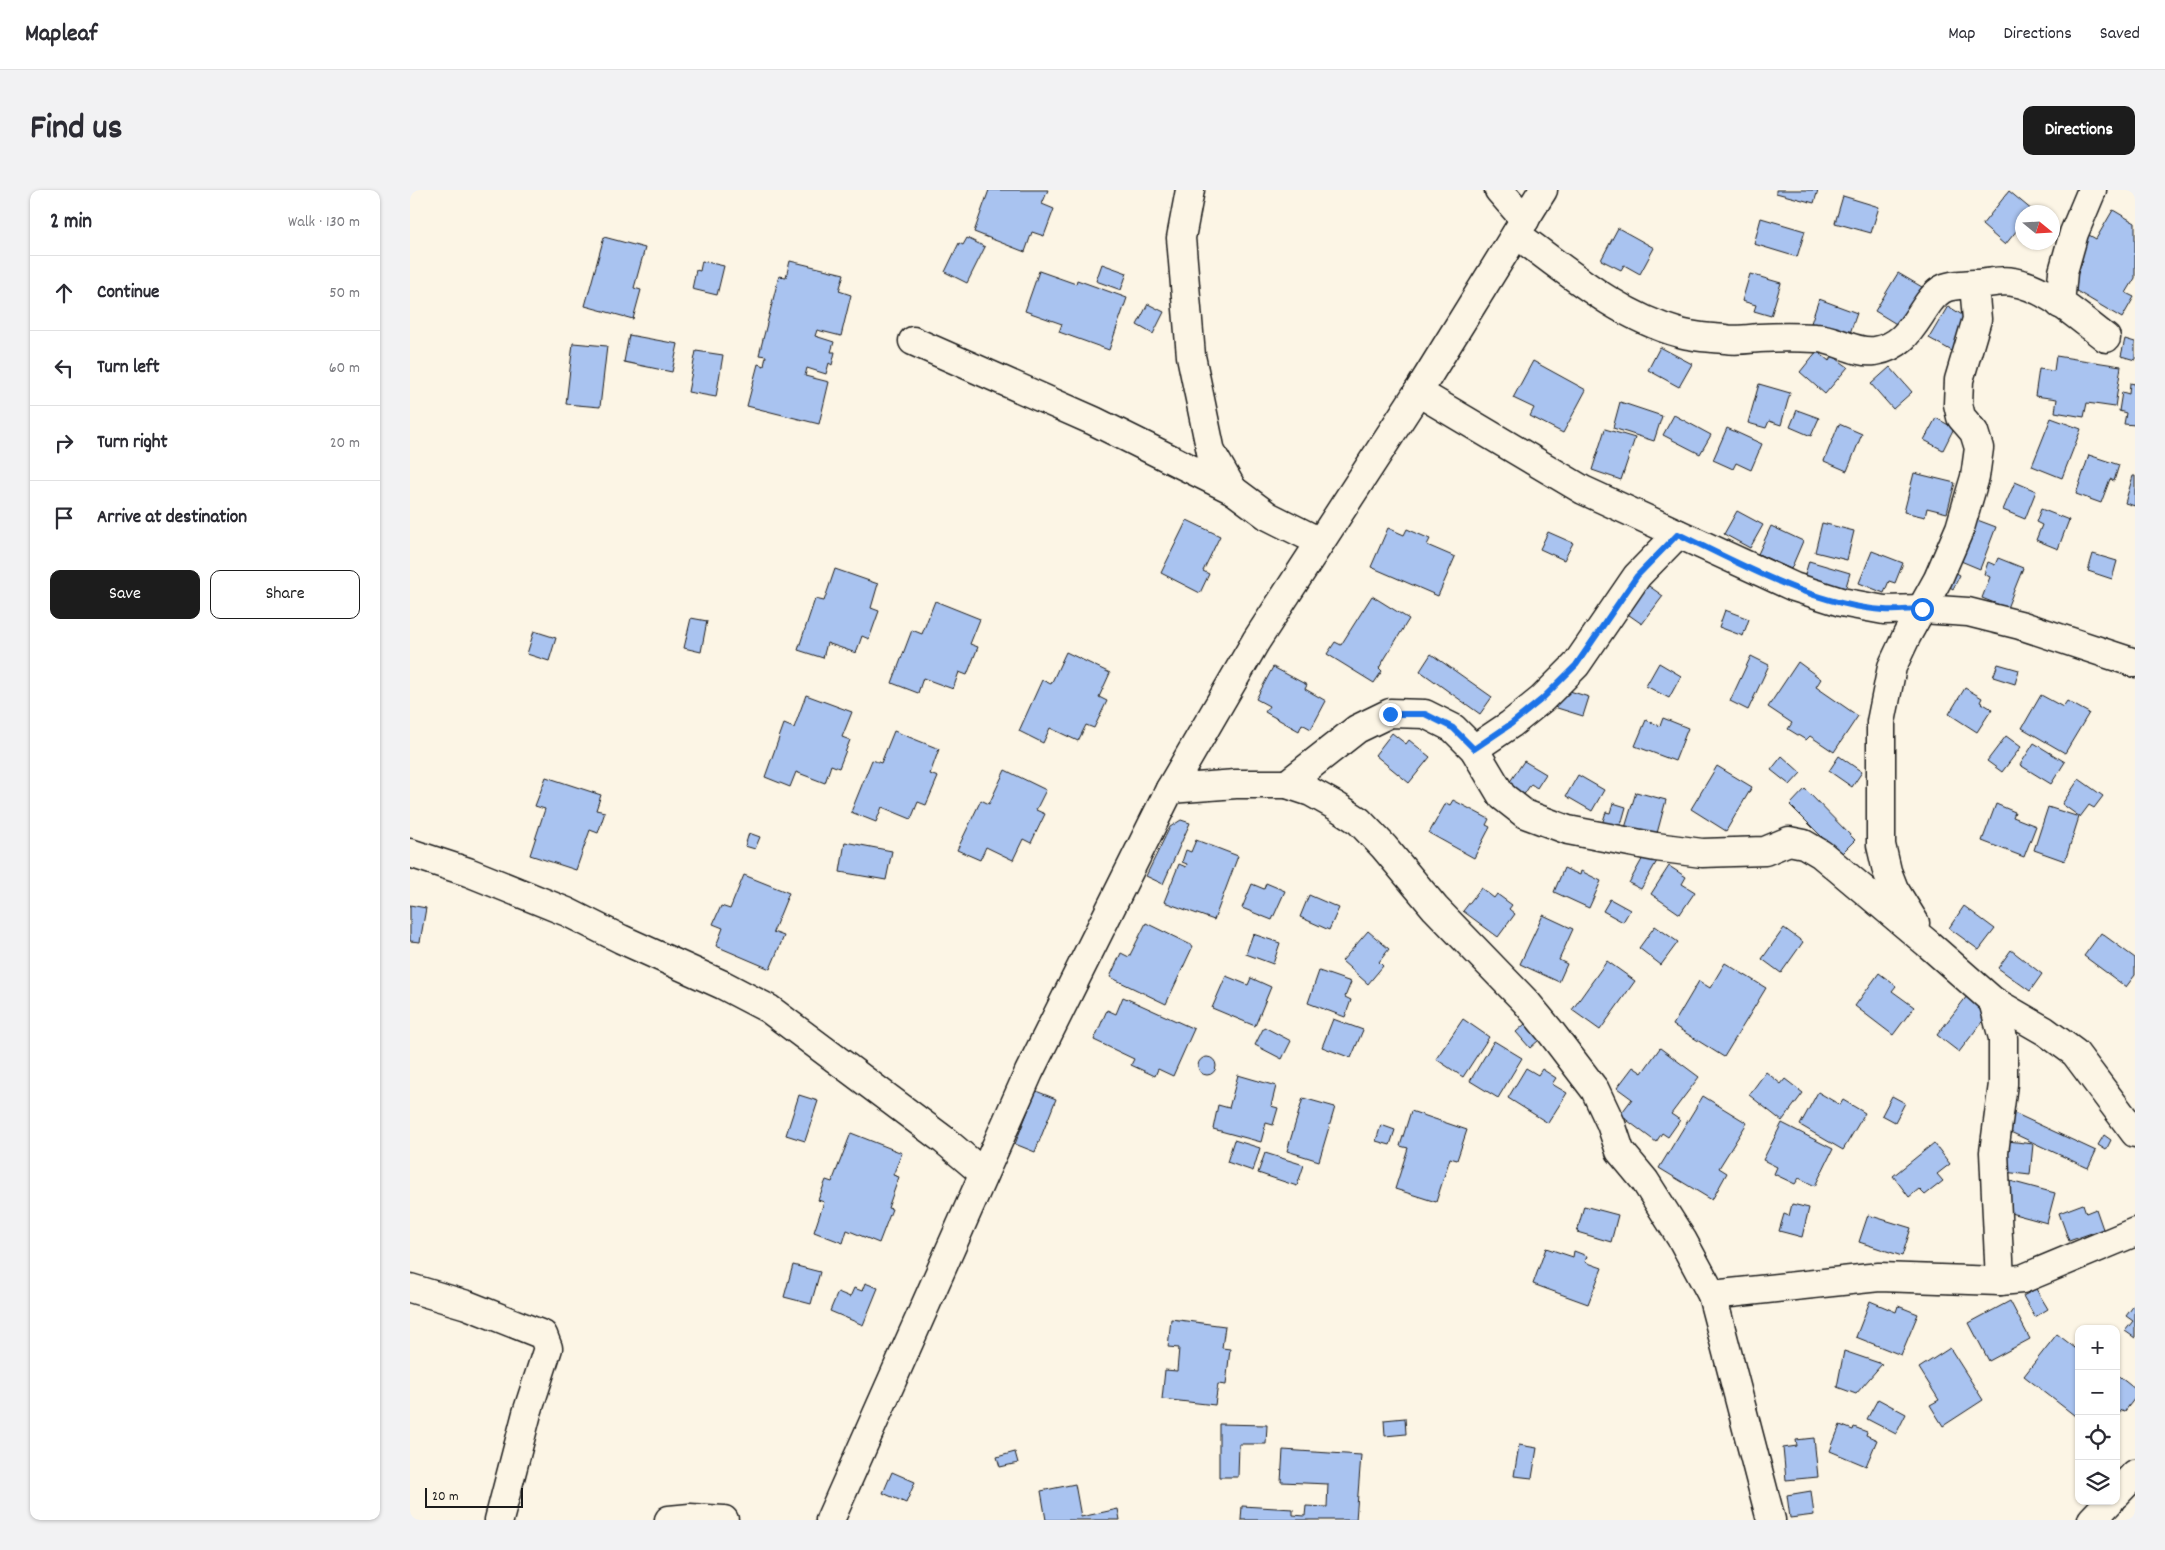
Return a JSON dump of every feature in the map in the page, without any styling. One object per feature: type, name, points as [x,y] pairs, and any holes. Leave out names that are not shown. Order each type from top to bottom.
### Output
[{"type":"street","points":[[1190,190],[1180,238],[1191,356],[1211,452],[1233,490]]},
{"type":"street","points":[[1498,190],[1520,227],[1597,293],[1646,320],[1681,333],[1727,340],[1793,337],[1821,338],[1852,348],[1874,351],[1897,343],[1916,325],[1929,302],[1939,291],[1954,284],[1974,285],[2012,281],[2032,288],[2060,304],[2106,338]]},
{"type":"street","points":[[830,1520],[1029,1072],[1170,789],[1256,641],[1418,392],[1543,190]]},
{"type":"street","points":[[2060,304],[2065,264],[2074,233],[2092,190]]},
{"type":"street","points":[[1928,943],[1894,889],[1887,871],[1881,845],[1881,722],[1892,667],[1907,635],[1938,579],[1960,528],[1975,476],[1979,448],[1974,432],[1961,417],[1958,404],[1959,380],[1977,319],[1974,285]]},
{"type":"street","points":[[913,341],[1094,421],[1233,490],[1268,516],[1320,542]]},
{"type":"street","points":[[1418,392],[1583,490],[1794,587],[1841,602],[1884,610],[1922,609],[1968,612],[2038,631],[2135,663]]},
{"type":"street","points":[[1474,749],[1511,724],[1542,699],[1576,665],[1637,576],[1678,534]]},
{"type":"street","points":[[1287,784],[1357,729],[1390,714],[1425,714],[1453,728],[1474,749],[1502,796],[1525,814],[1568,830],[1656,847],[1702,853],[1765,851],[1789,841],[1804,844],[1821,854],[1928,943],[1993,1001],[2045,1031],[2074,1053],[2092,1074],[2135,1133]]},
{"type":"street","points":[[1170,789],[1236,784],[1287,784],[1311,792],[1359,821],[1436,908],[1532,1010],[1595,1090],[1611,1124],[1620,1151],[1645,1181],[1683,1241],[1712,1295],[1771,1520]]},
{"type":"street","points":[[410,853],[468,872],[566,912],[629,943],[723,985],[769,1010],[944,1140],[983,1173]]},
{"type":"street","points":[[1993,1001],[2003,1038],[2003,1084],[1994,1152],[2000,1281]]},
{"type":"street","points":[[1712,1295],[1879,1277],[2000,1281],[2022,1279],[2135,1232]]},
{"type":"street","points":[[410,1288],[467,1305],[543,1335],[548,1348],[527,1413],[499,1520]]},
{"type":"street","points":[[2120,1490],[2135,1474]]},
{"type":"street","points":[[2092,1520],[2106,1505]]},
{"type":"street","points":[[669,1520],[690,1518],[724,1520]]},
{"type":"building","points":[[989,190],[1048,190],[1042,204],[1054,209],[1044,236],[1032,232],[1025,252],[974,232]]},
{"type":"building","points":[[1776,190],[1818,190],[1814,203],[1776,193]]},
{"type":"building","points":[[2009,191],[2026,205],[2015,205],[2015,233],[2005,245],[1982,225]]},
{"type":"building","points":[[1843,196],[1879,207],[1871,233],[1835,223]]},
{"type":"building","points":[[2113,210],[2135,223],[2135,278],[2126,293],[2134,297],[2122,318],[2068,286],[2083,261],[2076,256],[2089,235],[2096,239]]},
{"type":"building","points":[[1761,218],[1805,231],[1797,257],[1754,244]]},
{"type":"building","points":[[1618,228],[1654,248],[1640,274],[1624,265],[1621,270],[1601,260]]},
{"type":"building","points":[[604,237],[645,248],[634,288],[641,290],[633,319],[585,306]]},
{"type":"building","points":[[967,238],[985,247],[967,283],[945,272],[959,243],[963,245]]},
{"type":"building","points":[[702,261],[724,266],[717,295],[692,289],[696,270],[700,271]]},
{"type":"building","points":[[790,261],[844,274],[839,291],[851,295],[841,336],[817,330],[815,336],[834,342],[831,352],[835,352],[832,365],[829,363],[826,374],[807,368],[805,376],[829,382],[819,424],[747,406],[758,364],[764,366],[766,356],[759,355],[779,276],[786,277]]},
{"type":"building","points":[[1102,264],[1127,273],[1121,290],[1096,281]]},
{"type":"building","points":[[1039,271],[1076,284],[1077,280],[1127,298],[1109,350],[1059,332],[1062,324],[1025,311]]},
{"type":"building","points":[[1898,273],[1922,287],[1898,325],[1875,311]]},
{"type":"building","points":[[1750,274],[1781,283],[1771,316],[1754,311],[1756,305],[1742,301]]},
{"type":"building","points":[[1819,299],[1857,313],[1849,336],[1811,323]]},
{"type":"building","points":[[1148,304],[1164,312],[1153,334],[1137,325]]},
{"type":"building","points":[[1948,306],[1970,320],[1952,351],[1929,338]]},
{"type":"building","points":[[629,335],[678,344],[672,372],[624,362]]},
{"type":"building","points":[[2125,339],[2135,342],[2135,360],[2121,356]]},
{"type":"building","points":[[573,343],[607,346],[600,407],[566,404]]},
{"type":"building","points":[[1660,347],[1692,364],[1679,387],[1648,370]]},
{"type":"building","points":[[696,351],[723,355],[716,397],[688,392]]},
{"type":"building","points":[[1817,351],[1829,361],[1833,356],[1848,367],[1825,394],[1800,372]]},
{"type":"building","points":[[2056,356],[2121,366],[2115,407],[2087,403],[2084,417],[2055,412],[2057,399],[2035,396],[2039,369],[2054,371]]},
{"type":"building","points":[[1533,361],[1586,390],[1563,433],[1530,416],[1534,408],[1513,398]]},
{"type":"building","points":[[1890,367],[1912,392],[1893,409],[1871,384]]},
{"type":"building","points":[[2130,383],[2135,384],[2135,425],[2124,424],[2126,413],[2119,411],[2122,392],[2129,394]]},
{"type":"building","points":[[1759,384],[1790,393],[1781,425],[1769,421],[1766,428],[1748,423]]},
{"type":"building","points":[[1620,402],[1662,416],[1654,441],[1613,428]]},
{"type":"building","points":[[1797,410],[1819,418],[1811,436],[1790,427]]},
{"type":"building","points":[[1674,415],[1711,435],[1700,454],[1663,435]]},
{"type":"building","points":[[1936,418],[1954,428],[1943,450],[1924,440]]},
{"type":"building","points":[[2051,418],[2081,429],[2062,478],[2032,466]]},
{"type":"building","points":[[1839,424],[1862,434],[1847,471],[1824,461]]},
{"type":"building","points":[[1727,428],[1762,444],[1751,470],[1736,463],[1733,469],[1713,460]]},
{"type":"building","points":[[1605,429],[1635,438],[1621,480],[1592,470]]},
{"type":"building","points":[[2089,455],[2119,465],[2114,481],[2110,479],[2101,503],[2076,494]]},
{"type":"building","points":[[1914,473],[1955,483],[1947,513],[1927,508],[1925,517],[1904,512]]},
{"type":"building","points":[[2133,476],[2135,476],[2135,506],[2125,503]]},
{"type":"building","points":[[2015,482],[2036,491],[2025,519],[2003,510]]},
{"type":"building","points":[[2041,509],[2069,520],[2058,549],[2036,540],[2042,525],[2036,522]]},
{"type":"building","points":[[1737,511],[1763,525],[1750,548],[1724,534]]},
{"type":"building","points":[[1972,518],[1996,527],[1980,569],[1956,559]]},
{"type":"building","points":[[1187,520],[1220,536],[1203,571],[1209,574],[1200,593],[1161,573]]},
{"type":"building","points":[[1822,523],[1854,531],[1847,560],[1815,552]]},
{"type":"building","points":[[1771,526],[1803,541],[1791,569],[1758,554]]},
{"type":"building","points":[[1388,528],[1404,535],[1407,529],[1430,539],[1427,545],[1455,557],[1438,596],[1371,567]]},
{"type":"building","points":[[1548,532],[1573,543],[1564,560],[1540,549]]},
{"type":"building","points":[[1872,551],[1903,563],[1895,583],[1889,581],[1884,593],[1859,583]]},
{"type":"building","points":[[2093,554],[2117,561],[2112,579],[2088,571]]},
{"type":"building","points":[[1998,558],[2023,568],[2007,608],[1982,598],[1990,577],[1984,574],[1988,562],[1995,565]]},
{"type":"building","points":[[1809,561],[1850,573],[1845,590],[1804,578]]},
{"type":"building","points":[[835,569],[878,584],[871,608],[879,611],[869,639],[862,636],[856,653],[827,643],[823,658],[798,650],[815,599],[824,601]]},
{"type":"building","points":[[1949,569],[1960,575],[1953,589],[1942,582]]},
{"type":"building","points":[[1639,579],[1663,596],[1642,624],[1619,608]]},
{"type":"building","points":[[1372,596],[1409,619],[1379,668],[1382,671],[1374,683],[1327,654],[1335,642],[1341,645]]},
{"type":"building","points":[[935,601],[980,619],[970,644],[978,647],[967,675],[959,672],[953,689],[923,678],[918,693],[892,683],[912,630],[922,634]]},
{"type":"building","points":[[1725,610],[1749,619],[1743,636],[1719,627]]},
{"type":"building","points":[[691,618],[707,621],[701,652],[684,648]]},
{"type":"building","points":[[534,631],[556,638],[549,661],[527,654]]},
{"type":"building","points":[[1066,652],[1110,673],[1099,697],[1107,701],[1094,728],[1086,725],[1078,741],[1050,728],[1043,743],[1019,731],[1042,680],[1051,684]]},
{"type":"building","points":[[1431,654],[1492,697],[1480,714],[1420,671]]},
{"type":"building","points":[[1751,656],[1769,665],[1748,710],[1730,701]]},
{"type":"building","points":[[1798,662],[1821,679],[1816,687],[1858,716],[1834,752],[1810,736],[1806,740],[1788,729],[1792,723],[1768,707]]},
{"type":"building","points":[[1659,663],[1681,676],[1669,698],[1646,686]]},
{"type":"building","points":[[1998,664],[2019,670],[2015,684],[1993,677]]},
{"type":"building","points":[[1273,667],[1307,685],[1305,689],[1326,701],[1311,729],[1302,724],[1299,731],[1265,712],[1269,706],[1256,699]]},
{"type":"building","points":[[1560,688],[1589,697],[1583,716],[1554,707]]},
{"type":"building","points":[[1965,688],[1982,698],[1980,702],[1992,709],[1977,732],[1949,714]]},
{"type":"building","points":[[806,695],[852,712],[842,737],[850,740],[839,768],[831,765],[825,783],[796,772],[790,787],[765,777],[784,724],[794,728]]},
{"type":"building","points":[[2041,695],[2063,707],[2067,701],[2089,713],[2065,753],[2022,728]]},
{"type":"building","points":[[1663,718],[1688,728],[1675,761],[1635,746],[1646,720],[1660,726]]},
{"type":"building","points":[[894,731],[939,749],[930,774],[938,777],[926,805],[918,802],[911,819],[882,807],[876,822],[851,812],[872,760],[881,763]]},
{"type":"building","points":[[1392,733],[1406,744],[1409,740],[1430,757],[1409,783],[1375,755]]},
{"type":"building","points":[[2006,736],[2021,747],[2002,772],[1987,761]]},
{"type":"building","points":[[2034,743],[2065,762],[2051,784],[2020,765]]},
{"type":"building","points":[[1782,756],[1801,773],[1790,785],[1771,770]]},
{"type":"building","points":[[1839,756],[1862,772],[1852,787],[1829,771]]},
{"type":"building","points":[[1524,761],[1546,774],[1537,788],[1531,784],[1523,796],[1507,786]]},
{"type":"building","points":[[1717,766],[1752,787],[1726,831],[1691,809]]},
{"type":"building","points":[[1005,770],[1046,790],[1036,810],[1045,814],[1031,843],[1023,839],[1013,860],[986,847],[980,860],[957,850],[981,800],[989,804]]},
{"type":"building","points":[[1578,775],[1604,790],[1592,811],[1566,796]]},
{"type":"building","points":[[546,777],[601,795],[596,810],[605,812],[598,833],[590,830],[576,870],[530,855],[545,809],[535,806]]},
{"type":"building","points":[[2079,779],[2103,796],[2094,808],[2089,805],[2080,817],[2062,804]]},
{"type":"building","points":[[1805,789],[1855,840],[1840,855],[1790,805]]},
{"type":"building","points":[[1636,792],[1666,800],[1656,837],[1625,828]]},
{"type":"building","points":[[1453,800],[1489,819],[1486,825],[1490,827],[1474,858],[1429,833],[1446,803],[1450,805]]},
{"type":"building","points":[[1613,803],[1626,807],[1619,832],[1601,827],[1606,812],[1610,813]]},
{"type":"building","points":[[1996,804],[2015,812],[2013,817],[2036,826],[2024,857],[1982,841]]},
{"type":"building","points":[[2048,807],[2079,817],[2065,861],[2034,850]]},
{"type":"building","points":[[1181,820],[1190,823],[1163,884],[1146,876],[1170,827]]},
{"type":"building","points":[[749,833],[760,837],[755,849],[745,846]]},
{"type":"building","points":[[1196,840],[1238,856],[1214,920],[1164,902],[1179,864],[1186,867],[1187,864],[1182,862],[1186,850],[1191,852]]},
{"type":"building","points":[[845,842],[892,851],[886,880],[840,872]]},
{"type":"building","points":[[1645,854],[1657,861],[1641,889],[1629,883]]},
{"type":"building","points":[[1669,866],[1686,877],[1682,884],[1695,892],[1680,914],[1651,894]]},
{"type":"building","points":[[1564,868],[1580,875],[1581,871],[1601,881],[1589,908],[1554,892]]},
{"type":"building","points":[[744,875],[789,893],[773,932],[784,936],[770,969],[716,946],[723,928],[713,924],[721,906],[730,909]]},
{"type":"building","points":[[1266,883],[1285,891],[1272,920],[1242,908],[1252,884],[1264,889]]},
{"type":"building","points":[[1481,888],[1494,898],[1497,894],[1512,905],[1509,909],[1515,914],[1498,937],[1463,911]]},
{"type":"building","points":[[1309,895],[1339,908],[1329,930],[1300,917]]},
{"type":"building","points":[[1610,899],[1630,910],[1623,922],[1603,911]]},
{"type":"building","points":[[410,905],[426,908],[420,942],[410,941]]},
{"type":"building","points":[[1964,906],[1995,929],[1979,950],[1949,928]]},
{"type":"building","points":[[1543,915],[1573,929],[1559,960],[1567,964],[1559,982],[1520,964]]},
{"type":"building","points":[[1146,923],[1193,946],[1166,1004],[1110,977],[1121,953],[1129,957]]},
{"type":"building","points":[[1655,926],[1678,942],[1661,965],[1639,948]]},
{"type":"building","points":[[1784,928],[1803,942],[1781,973],[1762,959]]},
{"type":"building","points":[[1368,931],[1389,949],[1379,962],[1383,966],[1368,984],[1342,961]]},
{"type":"building","points":[[2101,933],[2135,958],[2135,975],[2126,987],[2084,956]]},
{"type":"building","points":[[1253,934],[1280,943],[1273,964],[1246,954]]},
{"type":"building","points":[[2011,950],[2042,974],[2030,991],[1998,968]]},
{"type":"building","points":[[1607,961],[1635,981],[1600,1030],[1572,1010]]},
{"type":"building","points":[[1725,963],[1766,988],[1724,1057],[1673,1025],[1699,981],[1710,988]]},
{"type":"building","points":[[1319,971],[1351,982],[1345,997],[1351,1000],[1345,1017],[1308,1003]]},
{"type":"building","points":[[1879,973],[1896,986],[1892,991],[1914,1007],[1893,1035],[1855,1006]]},
{"type":"building","points":[[1226,976],[1248,985],[1251,978],[1271,987],[1255,1026],[1212,1008]]},
{"type":"building","points":[[1967,996],[1988,1014],[1959,1052],[1937,1035]]},
{"type":"building","points":[[1123,997],[1194,1029],[1173,1076],[1158,1069],[1155,1076],[1131,1065],[1134,1059],[1094,1040],[1107,1010],[1116,1014]]},
{"type":"building","points":[[1333,1019],[1363,1030],[1351,1058],[1322,1047]]},
{"type":"building","points":[[1463,1019],[1489,1037],[1463,1077],[1436,1059]]},
{"type":"building","points":[[1525,1024],[1539,1040],[1530,1048],[1516,1032]]},
{"type":"building","points":[[1264,1027],[1291,1041],[1282,1059],[1255,1045]]},
{"type":"building","points":[[1494,1041],[1522,1058],[1498,1098],[1470,1081]]},
{"type":"building","points":[[1660,1048],[1699,1077],[1671,1114],[1680,1120],[1668,1137],[1662,1133],[1656,1142],[1620,1115],[1632,1099],[1617,1088],[1633,1067],[1642,1073]]},
{"type":"building","points":[[1207,1057],[1213,1060],[1216,1066],[1213,1072],[1207,1075],[1201,1072],[1198,1066],[1201,1060]]},
{"type":"building","points":[[1526,1068],[1538,1075],[1542,1069],[1556,1078],[1552,1084],[1567,1093],[1548,1123],[1508,1098]]},
{"type":"building","points":[[1766,1072],[1781,1084],[1785,1079],[1803,1093],[1782,1121],[1749,1095]]},
{"type":"building","points":[[1238,1075],[1276,1086],[1271,1106],[1278,1108],[1273,1125],[1266,1123],[1261,1142],[1213,1129],[1218,1105],[1229,1108]]},
{"type":"building","points":[[1036,1091],[1056,1099],[1035,1152],[1015,1144]]},
{"type":"building","points":[[1818,1092],[1840,1105],[1843,1100],[1865,1113],[1843,1150],[1800,1125]]},
{"type":"building","points":[[799,1095],[818,1101],[805,1141],[786,1135]]},
{"type":"building","points":[[1703,1096],[1747,1123],[1719,1168],[1727,1173],[1712,1200],[1659,1168]]},
{"type":"building","points":[[1892,1096],[1905,1103],[1895,1122],[1882,1115]]},
{"type":"building","points":[[1303,1098],[1335,1107],[1319,1161],[1287,1151]]},
{"type":"building","points":[[1411,1111],[1467,1130],[1457,1160],[1450,1158],[1436,1202],[1395,1189],[1408,1148],[1400,1146]]},
{"type":"building","points":[[2012,1112],[2096,1151],[2088,1168],[2004,1129]]},
{"type":"building","points":[[1782,1123],[1833,1149],[1815,1186],[1799,1178],[1795,1184],[1774,1174],[1777,1167],[1763,1160]]},
{"type":"building","points":[[1381,1125],[1395,1130],[1390,1145],[1376,1141]]},
{"type":"building","points":[[851,1133],[902,1153],[893,1175],[899,1177],[888,1208],[892,1209],[879,1243],[847,1230],[843,1243],[814,1232],[824,1202],[818,1200],[826,1180],[832,1182]]},
{"type":"building","points":[[2104,1135],[2111,1140],[2106,1150],[2098,1145]]},
{"type":"building","points":[[1234,1140],[1260,1148],[1253,1171],[1227,1162]]},
{"type":"building","points":[[2008,1141],[2033,1144],[2030,1175],[2004,1172]]},
{"type":"building","points":[[1934,1143],[1950,1164],[1937,1174],[1943,1181],[1925,1195],[1919,1189],[1909,1197],[1893,1176]]},
{"type":"building","points":[[1265,1153],[1304,1165],[1297,1186],[1258,1173]]},
{"type":"building","points":[[2010,1181],[2055,1193],[2047,1223],[2003,1211]]},
{"type":"building","points":[[1792,1204],[1809,1208],[1802,1237],[1779,1231],[1784,1214],[1789,1216]]},
{"type":"building","points":[[2083,1204],[2086,1213],[2096,1209],[2103,1229],[2069,1241],[2059,1213]]},
{"type":"building","points":[[1584,1206],[1618,1215],[1611,1242],[1577,1232]]},
{"type":"building","points":[[1868,1215],[1911,1228],[1902,1256],[1859,1242]]},
{"type":"building","points":[[1546,1248],[1573,1257],[1574,1251],[1587,1256],[1585,1262],[1602,1268],[1588,1304],[1533,1284]]},
{"type":"building","points":[[793,1265],[820,1272],[811,1304],[784,1297]]},
{"type":"building","points":[[865,1283],[878,1288],[863,1325],[830,1311],[838,1292],[850,1297],[854,1288],[862,1291]]},
{"type":"building","points":[[2036,1289],[2048,1309],[2035,1317],[2023,1296]]},
{"type":"building","points":[[1870,1301],[1896,1312],[1898,1306],[1918,1314],[1901,1355],[1856,1337]]},
{"type":"building","points":[[2010,1301],[2030,1339],[1989,1361],[1969,1323]]},
{"type":"building","points":[[2135,1304],[2135,1338],[2125,1331],[2133,1321],[2126,1316]]},
{"type":"building","points":[[1171,1319],[1225,1326],[1222,1348],[1230,1349],[1226,1385],[1218,1384],[1215,1405],[1162,1399],[1165,1370],[1177,1371],[1179,1348],[1168,1347]]},
{"type":"building","points":[[2057,1334],[2075,1348],[2075,1416],[2024,1376]]},
{"type":"building","points":[[1950,1348],[1983,1400],[1943,1426],[1930,1405],[1939,1400],[1919,1368]]},
{"type":"building","points":[[1844,1351],[1882,1364],[1856,1394],[1837,1387]]},
{"type":"building","points":[[2120,1377],[2135,1389],[2135,1398],[2125,1411],[2122,1410],[2120,1412]]},
{"type":"building","points":[[1878,1399],[1906,1414],[1896,1434],[1867,1419]]},
{"type":"building","points":[[1405,1418],[1406,1434],[1385,1436],[1384,1420]]},
{"type":"building","points":[[1219,1424],[1267,1425],[1266,1444],[1239,1444],[1238,1477],[1219,1477]]},
{"type":"building","points":[[1840,1425],[1853,1430],[1854,1427],[1867,1432],[1866,1435],[1877,1440],[1866,1466],[1830,1451]]},
{"type":"building","points":[[1814,1438],[1818,1477],[1786,1480],[1783,1448],[1797,1446],[1796,1440]]},
{"type":"building","points":[[1519,1445],[1537,1448],[1532,1478],[1514,1476]]},
{"type":"building","points":[[1283,1450],[1361,1455],[1356,1520],[1241,1520],[1242,1506],[1293,1509],[1293,1515],[1305,1516],[1306,1506],[1327,1507],[1328,1484],[1281,1482]]},
{"type":"building","points":[[1015,1452],[1018,1463],[1000,1467],[997,1457]]},
{"type":"building","points":[[892,1472],[915,1482],[906,1503],[883,1493]]},
{"type":"building","points":[[1075,1484],[1081,1517],[1118,1509],[1120,1520],[1046,1520],[1041,1491]]},
{"type":"building","points":[[1811,1491],[1814,1515],[1790,1518],[1787,1495]]},
{"type":"route","points":[[1390,714],[1425,714],[1453,728],[1474,749],[1511,724],[1542,699],[1576,665],[1637,576],[1678,534],[1794,587],[1841,602],[1884,610],[1922,609]]}]
